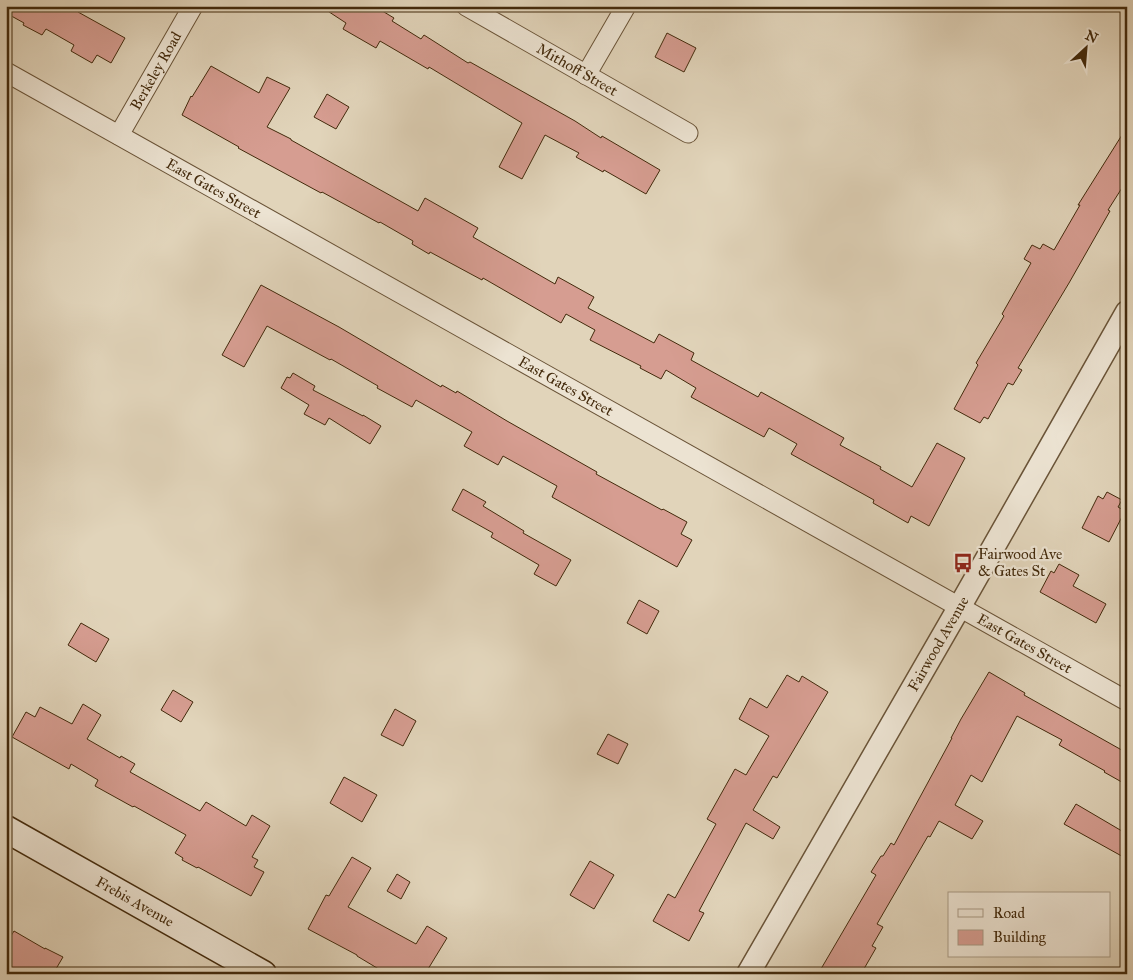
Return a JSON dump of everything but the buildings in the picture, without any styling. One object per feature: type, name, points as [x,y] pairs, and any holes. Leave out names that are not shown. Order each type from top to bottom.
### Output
[{"type":"main road","name":"Frebis Avenue","points":[[6,829],[247,970]]},
{"type":"street","name":"Berkeley Road","points":[[119,135],[193,6]]},
{"type":"street","name":"Mithoff Street","points":[[466,6],[688,134]]},
{"type":"street","points":[[586,75],[626,6]]},
{"type":"street","name":"East Gates Street","points":[[6,72],[1127,701]]},
{"type":"street","name":"Fairwood Avenue","points":[[748,974],[1127,312]]},
{"type":"place","name":"Fairwood Ave & Gates St","points":[[963,563]]}]
